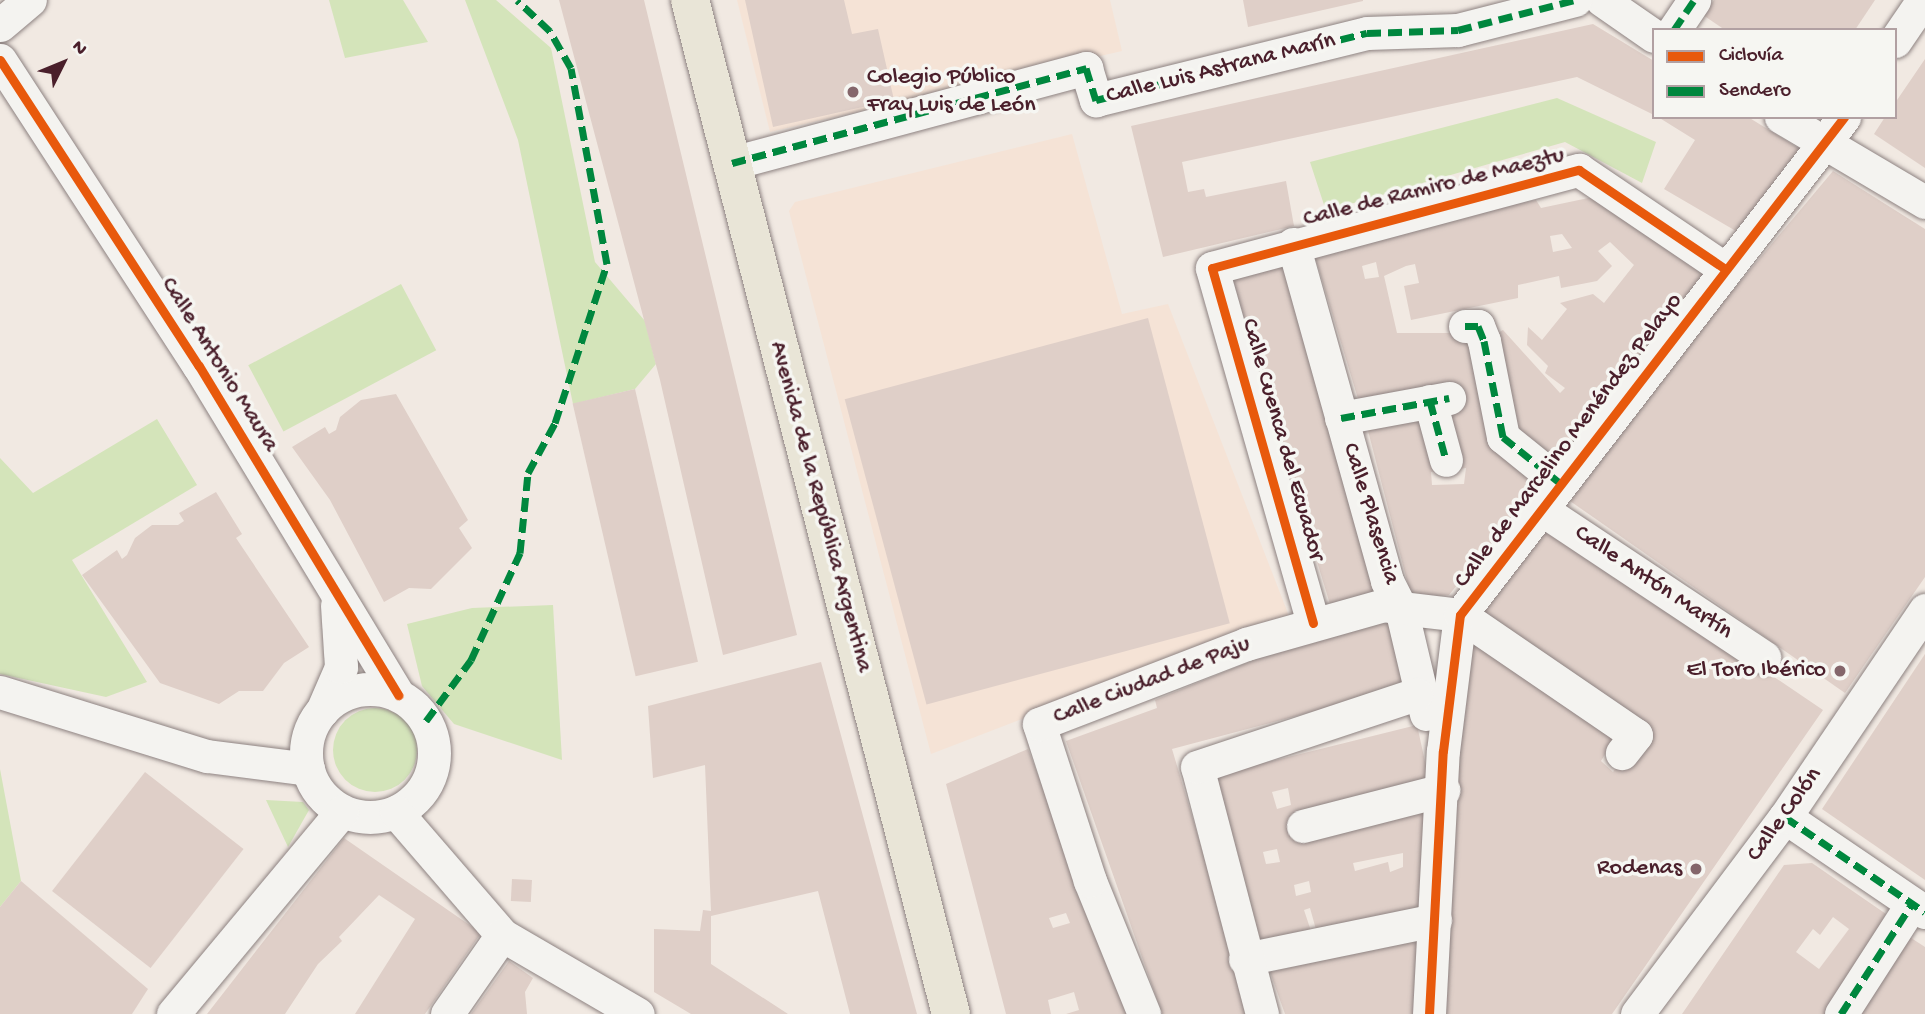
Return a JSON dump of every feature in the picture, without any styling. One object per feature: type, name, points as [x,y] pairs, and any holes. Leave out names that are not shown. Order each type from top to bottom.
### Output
[{"type":"main road","name":"Avenida de la República Argentina","points":[[690,0],[951,1014]]},
{"type":"street","points":[[0,25],[30,0]]},
{"type":"street","name":"Calle Luis Astrana Marín","points":[[732,163],[1086,68],[1096,100],[1367,33],[1458,30],[1576,0]]},
{"type":"street","points":[[1602,0],[1652,35]]},
{"type":"street","points":[[1675,28],[1694,0]]},
{"type":"street","points":[[1897,38],[1923,0]]},
{"type":"street","name":"Calle Antonio Maura","points":[[0,60],[199,366],[398,695]]},
{"type":"street","points":[[1791,119],[1836,129],[1925,202]]},
{"type":"street","name":"Calle de Marcelino Menéndez Pelayo","points":[[1429,1014],[1443,751],[1460,615],[1724,268],[1836,129]]},
{"type":"street","name":"Calle de Ramiro de Maeztu","points":[[1212,268],[1293,244],[1579,170],[1724,268]]},
{"type":"street","name":"Calle Plasencia","points":[[1293,244],[1387,581],[1401,608]]},
{"type":"street","name":"Calle Cuenca del Ecuador","points":[[1212,268],[1313,623]]},
{"type":"street","name":"Calle Antón Martín","points":[[1465,326],[1478,326],[1503,437],[1551,496],[1765,657]]},
{"type":"street","name":"Calle Plasencia","points":[[1341,418],[1440,400],[1446,460]]},
{"type":"street","name":"Calle Antonio Maura","points":[[322,711],[341,667],[335,592]]},
{"type":"street","name":"Calle Ciudad de Paju","points":[[1144,1014],[1090,881],[1039,724],[1313,623],[1384,605],[1401,608]]},
{"type":"street","name":"Calle de Marcelino Menéndez Pelayo","points":[[1443,751],[1416,694],[1401,608],[1460,615],[1636,736],[1622,752]]},
{"type":"street","name":"Calle Colón","points":[[1637,1014],[1785,817],[1925,610]]},
{"type":"street","points":[[363,690],[398,695],[426,721],[434,760],[418,797],[396,813],[360,817],[342,811],[320,794],[308,769],[309,732],[322,711],[363,690]]},
{"type":"street","points":[[0,692],[207,755],[308,769]]},
{"type":"street","points":[[1262,1014],[1245,959],[1197,767],[1416,694]]},
{"type":"street","points":[[1303,826],[1443,790]]},
{"type":"street","points":[[173,1014],[342,811]]},
{"type":"street","points":[[396,813],[502,936],[638,1014]]},
{"type":"street","points":[[1785,817],[1918,908],[1841,1014]]},
{"type":"street","points":[[1245,959],[1435,920]]},
{"type":"street","points":[[447,1014],[502,936]]},
{"type":"shaded area","name":"Colegio Público Fray Luis de León","points":[[737,0],[1110,0],[1122,51],[770,132]]},
{"type":"shaded area","points":[[1072,134],[1122,314],[1168,304],[1289,616],[931,754],[789,211],[795,202]]},
{"type":"green space","points":[[329,0],[403,0],[428,42],[345,58]]},
{"type":"green space","points":[[465,0],[496,0],[551,48],[595,262],[645,321],[656,364],[635,389],[573,404],[518,140]]},
{"type":"green space","points":[[1557,98],[1656,142],[1642,183],[1565,142],[1326,211],[1310,162]]},
{"type":"green space","points":[[401,284],[436,350],[283,431],[248,365]]},
{"type":"green space","points":[[157,419],[197,485],[72,560],[147,682],[106,697],[0,674],[0,458],[33,493]]},
{"type":"green space","points":[[553,605],[562,760],[454,724],[422,686],[407,624],[472,608]]},
{"type":"green space","points":[[375,708],[391,711],[405,720],[414,734],[417,750],[414,766],[405,780],[391,789],[375,792],[359,789],[345,780],[336,766],[333,750],[336,734],[345,720],[359,711]]},
{"type":"green space","points":[[0,769],[21,881],[0,907]]},
{"type":"green space","points":[[266,800],[303,802],[309,810],[288,847]]},
{"type":"building","points":[[559,0],[644,0],[797,635],[723,655],[660,380]]},
{"type":"building","points":[[745,0],[844,0],[852,34],[878,29],[894,100],[773,127]]},
{"type":"building","points":[[1243,0],[1363,0],[1363,1],[1248,27]]},
{"type":"building","points":[[1714,0],[1875,0],[1856,28],[1722,28],[1703,15]]},
{"type":"building","points":[[1593,24],[1652,60],[1652,114],[1577,77],[1182,162],[1188,192],[1204,189],[1206,197],[1286,181],[1294,226],[1163,257],[1131,126]]},
{"type":"building","points":[[1925,59],[1925,168],[1874,134],[1884,119],[1897,119],[1897,100]]},
{"type":"building","points":[[1661,119],[1751,119],[1805,152],[1741,234],[1664,189],[1695,140]]},
{"type":"building","points":[[1833,171],[1925,229],[1925,577],[1845,693],[1570,501],[1702,327]]},
{"type":"building","points":[[1593,197],[1712,270],[1449,595],[1412,600],[1366,423],[1428,413],[1442,470],[1431,472],[1432,485],[1464,484],[1466,468],[1458,469],[1439,409],[1359,402],[1312,247],[1536,200],[1541,208]],"holes":[[[1562,234],[1572,248],[1553,252],[1550,236]],[[1610,242],[1634,265],[1604,303],[1593,294],[1560,303],[1567,309],[1542,340],[1528,327],[1527,345],[1548,366],[1545,373],[1565,388],[1560,393],[1503,330],[1493,336],[1506,432],[1480,333],[1397,333],[1384,276],[1406,266],[1415,264],[1419,283],[1404,286],[1411,320],[1518,298],[1518,285],[1559,276],[1561,288],[1597,281],[1612,266],[1598,251]],[[1376,262],[1379,277],[1365,279],[1362,266]]]},
{"type":"building","points":[[1281,259],[1384,596],[1332,611],[1229,275]]},
{"type":"building","points":[[1148,318],[1230,623],[926,705],[845,399]]},
{"type":"building","points":[[635,389],[698,662],[636,676],[573,403]]},
{"type":"building","points":[[396,394],[468,520],[459,528],[472,548],[431,589],[409,588],[384,602],[330,500],[292,447],[325,427],[329,434],[336,430],[340,417],[361,400]]},
{"type":"building","points":[[216,492],[242,534],[236,538],[309,647],[284,663],[263,691],[239,691],[219,704],[160,683],[82,575],[117,550],[122,559],[127,555],[135,538],[152,525],[178,525],[184,521],[179,513]]},
{"type":"building","points":[[1542,520],[1823,710],[1612,1014],[1434,1014],[1469,649],[1477,643],[1619,731],[1601,761],[1613,772],[1643,728],[1478,617]]},
{"type":"building","points":[[1386,615],[1406,687],[1172,749],[1251,1014],[1162,1014],[1066,741],[1157,708],[1155,700],[1273,652]]},
{"type":"building","points":[[1925,654],[1925,880],[1822,809]]},
{"type":"building","points":[[821,662],[917,1014],[850,1014],[818,891],[711,916],[711,964],[788,1014],[691,1014],[654,992],[654,929],[700,931],[703,910],[711,911],[705,765],[653,778],[648,706]]},
{"type":"building","points":[[1417,725],[1433,798],[1429,907],[1317,933],[1310,908],[1304,910],[1312,934],[1259,946],[1211,776]],"holes":[[[1288,788],[1291,805],[1277,809],[1272,792]],[[1277,849],[1280,862],[1266,864],[1263,852]],[[1403,853],[1403,867],[1390,872],[1388,862],[1355,871],[1353,863]],[[1309,881],[1311,892],[1296,896],[1294,885]]]},
{"type":"building","points":[[1028,749],[1131,1014],[1066,1014],[1079,1010],[1074,992],[1048,1000],[1051,1014],[1006,1014],[946,784]],"holes":[[[1066,913],[1070,923],[1053,928],[1049,918]]]},
{"type":"building","points":[[145,772],[244,849],[151,968],[52,891]]},
{"type":"building","points":[[344,838],[481,933],[425,1014],[355,1014],[415,919],[379,895],[339,937],[342,941],[318,964],[285,1014],[207,1014]]},
{"type":"building","points":[[1812,863],[1886,914],[1830,1014],[1682,1014],[1784,865]],"holes":[[[1833,917],[1849,929],[1819,969],[1796,952],[1813,929],[1820,935]]]},
{"type":"building","points":[[512,879],[532,880],[531,902],[511,901]]},
{"type":"building","points":[[21,881],[148,989],[132,1014],[0,1014],[0,907]]},
{"type":"building","points":[[1905,934],[1925,947],[1925,1014],[1856,1014]]},
{"type":"building","points":[[1427,937],[1422,1014],[1285,1014],[1270,972]]},
{"type":"building","points":[[509,961],[533,978],[525,992],[527,1014],[471,1014]]},
{"type":"marked path","points":[[426,721],[471,660],[520,553],[528,473],[555,423],[607,264],[571,68],[550,31],[517,0]]},
{"type":"marked path","points":[[732,163],[1086,68],[1096,100],[1367,33],[1458,30],[1575,0]]},
{"type":"marked path","points":[[1675,28],[1694,0]]},
{"type":"marked path","points":[[1465,326],[1478,326],[1484,341],[1503,437],[1560,483]]},
{"type":"marked path","points":[[1341,418],[1449,398]]},
{"type":"marked path","points":[[1430,401],[1446,460]]},
{"type":"marked path","points":[[1785,817],[1925,912]]},
{"type":"marked path","points":[[1841,1014],[1912,904]]},
{"type":"cycle path","points":[[0,60],[199,366],[398,695]]},
{"type":"cycle path","points":[[1429,1014],[1443,751],[1460,615],[1842,119]]},
{"type":"cycle path","points":[[1313,623],[1212,268],[1579,170],[1724,268]]},
{"type":"place","name":"Colegio Público Fray Luis de León","points":[[853,92]]},
{"type":"place","name":"El Toro Ibérico","points":[[1840,671]]},
{"type":"place","name":"Rodenas","points":[[1696,869]]}]
